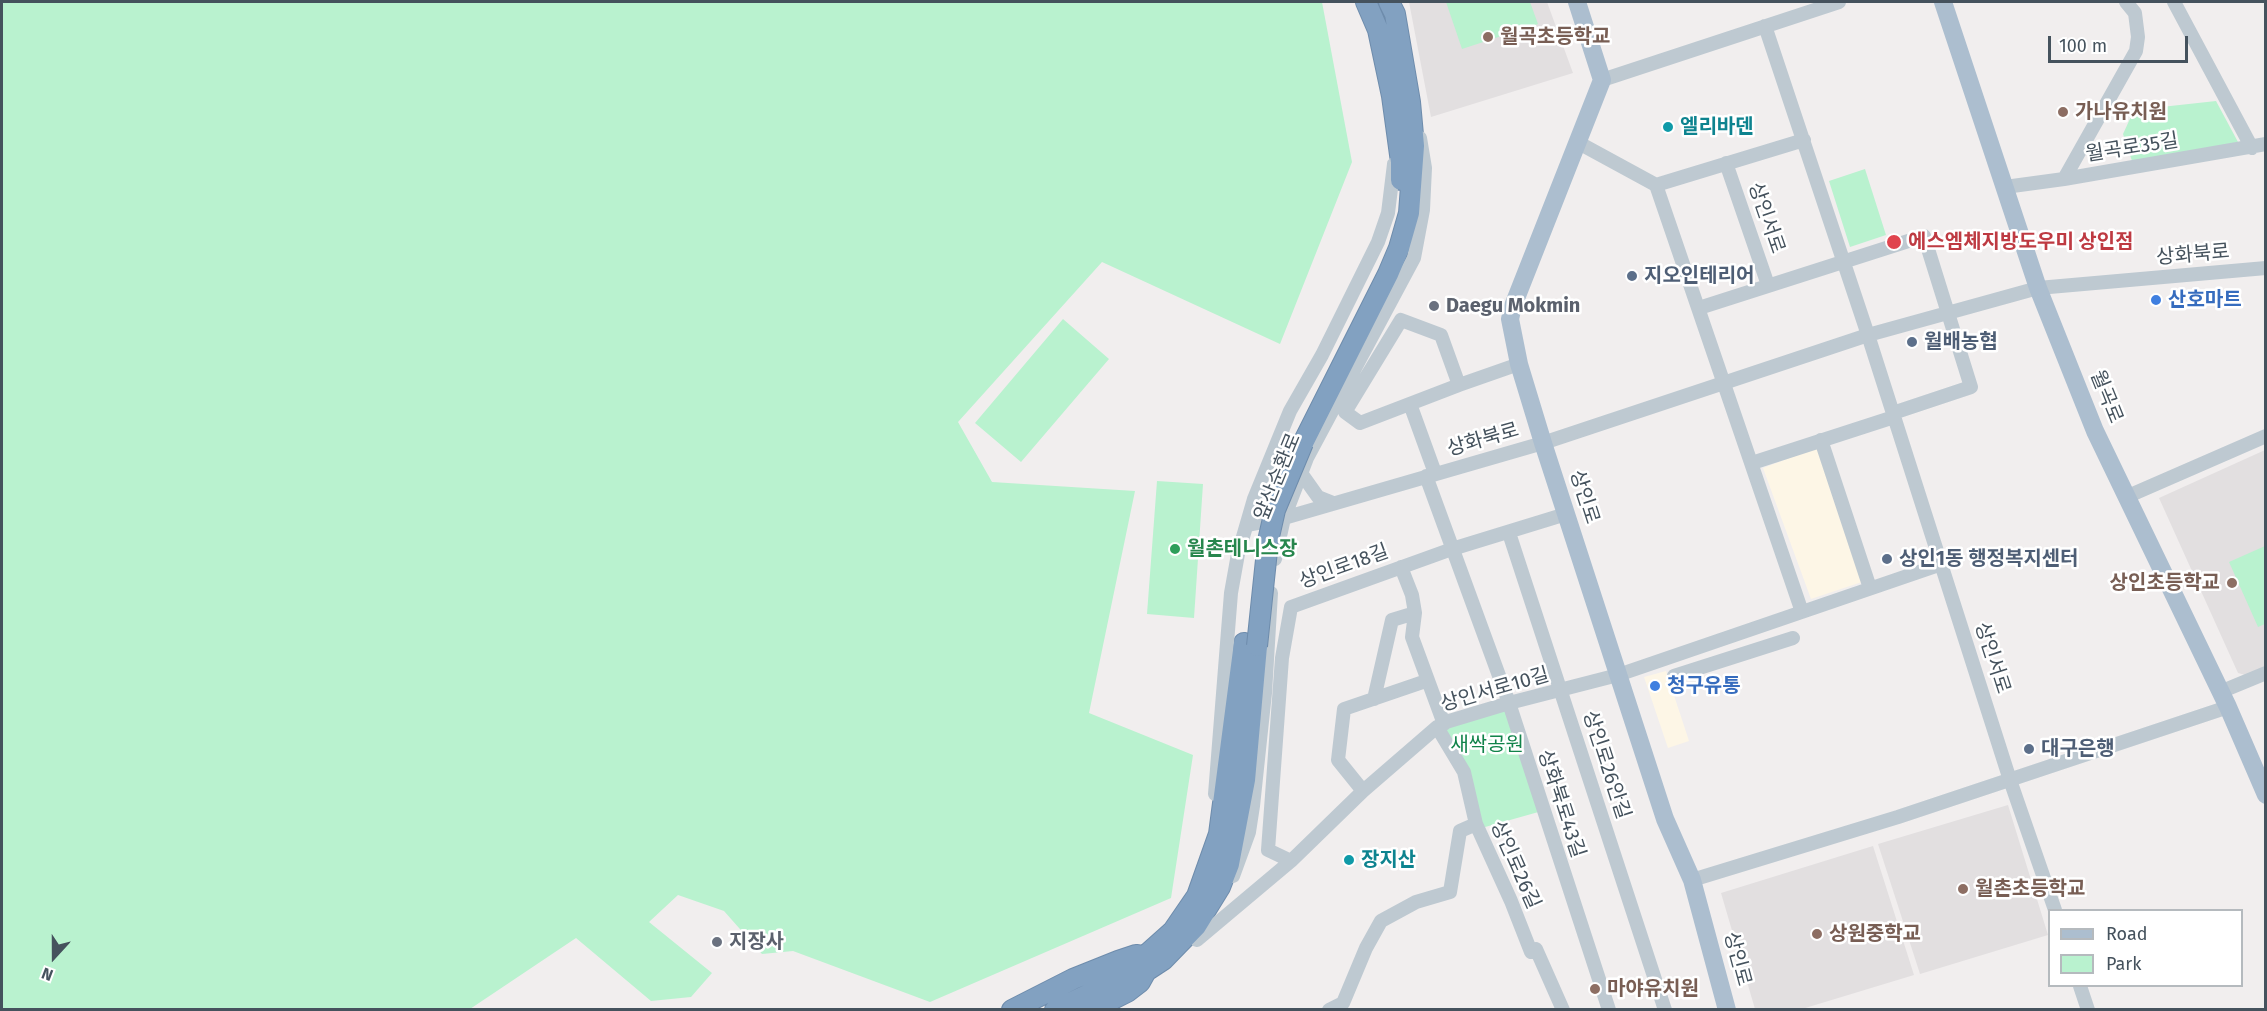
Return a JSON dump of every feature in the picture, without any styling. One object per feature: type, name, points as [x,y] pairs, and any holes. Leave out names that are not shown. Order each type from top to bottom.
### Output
[{"type":"highway","name":"앞산순환로","points":[[1366,2],[1378,30],[1401,102]]},
{"type":"highway","name":"앞산순환로","points":[[1080,1010],[1109,996],[1153,959],[1197,896],[1219,834],[1250,644],[1256,531],[1275,473],[1369,292],[1390,246],[1401,195],[1401,102],[1395,14],[1389,2]]},
{"type":"highway","points":[[1012,1010],[1073,979],[1118,961],[1136,956],[1153,959],[1140,982],[1127,993],[1091,1010]]},
{"type":"highway","name":"앞산순환로","points":[[1055,1010],[1106,986],[1153,959]]},
{"type":"main road","points":[[1577,2],[1602,80]]},
{"type":"main road","name":"월곡로","points":[[1943,2],[2038,288],[2095,431],[2224,700],[2265,795]]},
{"type":"main road","name":"상인로","points":[[1602,80],[1513,306],[1510,319],[1519,364],[1543,443],[1665,819],[1692,880],[1727,1010]]},
{"type":"street","points":[[1602,80],[1839,2]]},
{"type":"street","points":[[2064,179],[2136,51],[2138,37],[2135,13],[2126,2]]},
{"type":"street","points":[[2174,2],[2259,146]]},
{"type":"street","name":"상인서로","points":[[1765,26],[1844,261],[2010,780],[2055,909]]},
{"type":"street","points":[[1197,940],[1237,869],[1249,832],[1265,693],[1275,552],[1284,518],[1303,468],[1414,258],[1423,210],[1425,168],[1401,102]]},
{"type":"street","name":"상인서로","points":[[1656,184],[1804,140]]},
{"type":"street","points":[[1577,142],[1656,184],[1802,612]]},
{"type":"street","name":"월곡로35길","points":[[2005,187],[2259,146]]},
{"type":"street","name":"상인서로","points":[[1726,164],[1768,285]]},
{"type":"street","points":[[1752,463],[1971,387],[1924,236],[1844,261]]},
{"type":"street","name":"상인서로","points":[[1699,308],[1844,261]]},
{"type":"street","name":"상화북로","points":[[1248,525],[1284,518],[1543,443],[1868,335],[2038,288],[2265,268]]},
{"type":"street","points":[[1459,385],[1441,335],[1401,320],[1345,412],[1360,423],[1519,364]]},
{"type":"street","name":"상화북로43길","points":[[1410,404],[1452,549],[1509,703],[1609,1010]]},
{"type":"street","points":[[2126,497],[2265,436]]},
{"type":"street","points":[[1821,440],[1869,588]]},
{"type":"street","points":[[1290,442],[1279,452],[1286,461],[1303,468],[1318,497],[1333,503]]},
{"type":"street","points":[[1153,959],[1168,924],[1186,899],[1199,873],[1209,843],[1214,819],[1232,584],[1254,499],[1290,442]]},
{"type":"street","name":"상인로18길","points":[[1291,861],[1268,850],[1282,658],[1291,607],[1452,549],[1566,514]]},
{"type":"street","name":"상인로26안길","points":[[1509,533],[1665,1010]]},
{"type":"street","name":"상인서로10길","points":[[1153,959],[1197,940],[1291,861],[1363,791],[1440,725],[1509,703],[1618,675],[1942,564]]},
{"type":"street","name":"상인로26길","points":[[1401,567],[1412,595],[1415,613],[1412,637],[1440,725],[1464,772],[1476,824],[1531,952],[1536,949],[1563,1010]]},
{"type":"street","points":[[1374,699],[1392,620],[1415,613]]},
{"type":"street","points":[[1674,676],[1792,638]]},
{"type":"street","points":[[1692,880],[2010,780],[2224,700],[2265,673]]},
{"type":"street","points":[[1363,791],[1338,759],[1344,709],[1426,681]]},
{"type":"street","points":[[1329,1010],[1346,1006],[1366,948],[1381,921],[1416,902],[1450,892],[1460,831],[1476,824]]},
{"type":"street","points":[[2080,987],[2088,1010]]},
{"type":"shaded area","name":"월곡초등학교","points":[[1409,2],[1547,2],[1573,73],[1431,117]]},
{"type":"shaded area","points":[[1819,447],[1862,582],[1811,599],[1763,468]]},
{"type":"shaded area","name":"상인초등학교","points":[[2265,450],[2265,669],[2249,676],[2238,673],[2159,498]]},
{"type":"shaded area","points":[[1666,671],[1689,741],[1668,748],[1644,677]]},
{"type":"shaded area","name":"월촌초등학교","points":[[2008,805],[2048,935],[1920,974],[1878,844]]},
{"type":"shaded area","name":"상원중학교","points":[[1873,846],[1914,975],[1802,1009],[1755,1009],[1721,893]]},
{"type":"green space","points":[[2,2],[1322,2],[1352,162],[1280,344],[1102,262],[958,422],[992,482],[1135,491],[1089,713],[1193,755],[1171,898],[930,1002],[793,951],[762,954],[724,911],[678,895],[649,922],[712,973],[691,997],[651,1001],[576,938],[470,1009],[2,1009]]},
{"type":"green space","points":[[1446,2],[1530,2],[1538,24],[1462,49]]},
{"type":"green space","points":[[2216,101],[2238,142],[2134,167],[2123,134],[2134,110]]},
{"type":"green space","points":[[1865,169],[1886,235],[1850,247],[1829,181]]},
{"type":"green space","points":[[1063,319],[1109,359],[1021,462],[975,423]]},
{"type":"green space","name":"월촌테니스장","points":[[1157,481],[1203,484],[1194,618],[1147,614]]},
{"type":"green space","points":[[2265,546],[2265,624],[2258,627],[2229,562]]},
{"type":"green space","name":"새싹공원","points":[[1509,703],[1542,811],[1478,829],[1464,772],[1437,727]]},
{"type":"place","name":"월곡초등학교","points":[[1488,37]]},
{"type":"place","name":"가나유치원","points":[[2063,112]]},
{"type":"place","name":"엘리바덴","points":[[1668,127]]},
{"type":"place","name":"에스엠체지방도우미 상인점","points":[[1894,242]]},
{"type":"place","name":"지오인테리어","points":[[1632,276]]},
{"type":"place","name":"산호마트","points":[[2156,300]]},
{"type":"place","name":"Daegu Mokmin","points":[[1434,306]]},
{"type":"place","name":"월배농협","points":[[1912,342]]},
{"type":"place","name":"월촌테니스장","points":[[1175,549]]},
{"type":"place","name":"상인1동 행정복지센터","points":[[1887,559]]},
{"type":"place","name":"상인초등학교","points":[[2232,583]]},
{"type":"place","name":"청구유통","points":[[1655,686]]},
{"type":"place","name":"대구은행","points":[[2029,749]]},
{"type":"place","name":"장지산","points":[[1349,860]]},
{"type":"place","name":"월촌초등학교","points":[[1963,889]]},
{"type":"place","name":"상원중학교","points":[[1817,934]]},
{"type":"place","name":"지장사","points":[[717,942]]},
{"type":"place","name":"마야유치원","points":[[1595,989]]}]
